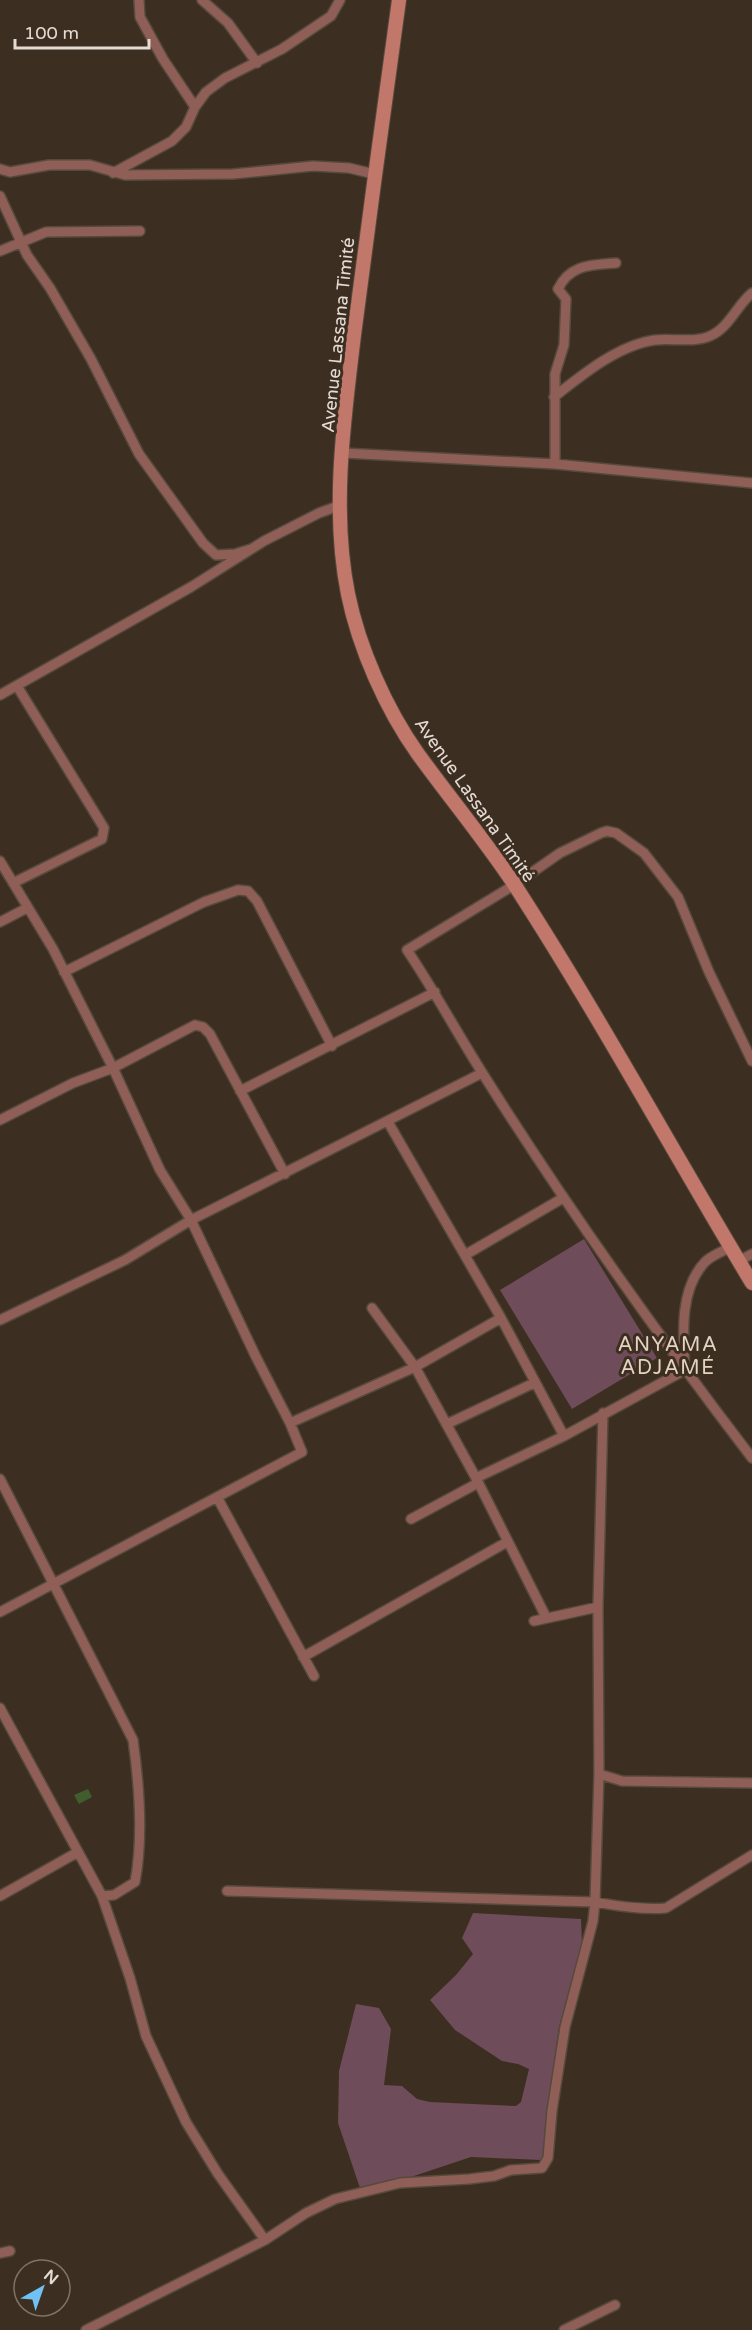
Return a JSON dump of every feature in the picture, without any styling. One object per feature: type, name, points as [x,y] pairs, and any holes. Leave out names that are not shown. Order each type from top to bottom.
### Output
[{"type":"street","points":[[139,0],[140,17],[163,59],[195,107]]},
{"type":"street","points":[[202,0],[228,23],[257,63]]},
{"type":"street","points":[[113,173],[172,141],[186,127],[195,107],[206,92],[225,78],[257,63],[331,16],[340,0]]},
{"type":"street","name":"Avenue Lassana Timité","points":[[399,0],[374,174],[346,404],[341,505],[342,544],[349,598],[358,635],[391,709],[417,752],[461,809],[514,885],[610,1042],[752,1283]]},
{"type":"street","points":[[0,170],[10,172],[49,165],[90,165],[125,175],[233,174],[313,166],[349,168],[374,174]]},
{"type":"street","points":[[0,196],[21,243],[91,359],[139,454],[203,543],[216,555],[235,554],[251,549]]},
{"type":"street","points":[[0,251],[46,232],[140,231]]},
{"type":"street","points":[[555,464],[555,374],[564,345],[566,299],[558,289],[565,277],[576,269],[616,263]]},
{"type":"street","points":[[554,397],[618,353],[635,346],[653,340],[701,339],[711,336],[729,321],[752,293]]},
{"type":"street","points":[[343,453],[555,464],[752,483]]},
{"type":"street","points":[[0,695],[191,587],[251,549],[305,519],[341,505]]},
{"type":"street","points":[[13,884],[83,850],[102,839],[104,834],[104,828],[17,686]]},
{"type":"street","points":[[752,1061],[709,972],[678,897],[644,853],[624,838],[607,831],[560,854],[514,885],[407,950],[435,992],[482,1073],[563,1198],[685,1370],[752,1458]]},
{"type":"street","points":[[0,861],[48,940],[113,1068],[160,1170],[191,1220],[302,1452],[0,1612]]},
{"type":"street","points":[[64,972],[204,902],[238,890],[248,891],[257,901],[332,1046]]},
{"type":"street","points":[[0,922],[27,908]]},
{"type":"street","points":[[240,1091],[435,992]]},
{"type":"street","points":[[0,1120],[73,1083],[113,1068],[195,1025],[203,1027],[210,1034],[285,1174]]},
{"type":"street","points":[[0,1320],[125,1260],[191,1220],[482,1073]]},
{"type":"street","points":[[388,1122],[501,1318],[564,1436]]},
{"type":"street","points":[[465,1255],[563,1198]]},
{"type":"street","points":[[685,1370],[682,1334],[686,1304],[692,1283],[706,1261],[731,1247]]},
{"type":"street","points":[[739,1261],[752,1254]]},
{"type":"street","points":[[372,1308],[416,1367],[477,1480],[546,1617]]},
{"type":"street","points":[[290,1423],[416,1367],[501,1318]]},
{"type":"street","points":[[411,1519],[477,1480],[685,1370]]},
{"type":"street","points":[[447,1424],[534,1383]]},
{"type":"street","points":[[86,2330],[265,2240],[306,2213],[335,2199],[372,2188],[429,2180],[469,2180],[494,2176],[511,2170],[542,2168],[548,2158],[552,2111],[565,2027],[593,1921],[595,1902],[599,1774],[598,1607],[603,1413]]},
{"type":"street","points":[[0,1479],[134,1740],[138,1777],[138,1866],[135,1882],[114,1895],[102,1896]]},
{"type":"street","points":[[217,1497],[314,1676]]},
{"type":"street","points":[[303,1657],[507,1542]]},
{"type":"street","points":[[534,1621],[598,1607]]},
{"type":"street","points":[[0,1708],[102,1896],[130,1978],[146,2036],[186,2122],[218,2174],[265,2240]]},
{"type":"street","points":[[599,1774],[622,1781],[752,1783]]},
{"type":"street","points":[[0,1896],[78,1852]]},
{"type":"street","points":[[227,1891],[595,1902],[633,1908],[666,1908],[752,1855]]},
{"type":"street","points":[[564,2330],[615,2305]]},
{"type":"shaded area","points":[[584,1239],[657,1358],[572,1409],[500,1290]]},
{"type":"shaded area","points":[[88,1789],[92,1797],[79,1804],[74,1795]]},
{"type":"shaded area","points":[[473,1913],[581,1919],[582,1944],[559,2027],[545,2126],[544,2152],[541,2160],[471,2157],[399,2181],[360,2188],[338,2123],[339,2071],[356,2004],[379,2008],[391,2029],[384,2085],[402,2086],[417,2099],[430,2102],[516,2106],[521,2102],[529,2069],[502,2061],[455,2030],[430,2000],[456,1975],[473,1954],[462,1938]]},
{"type":"district","name":"ANYAMA ADJAMÉ","points":[[668,1356]]}]
